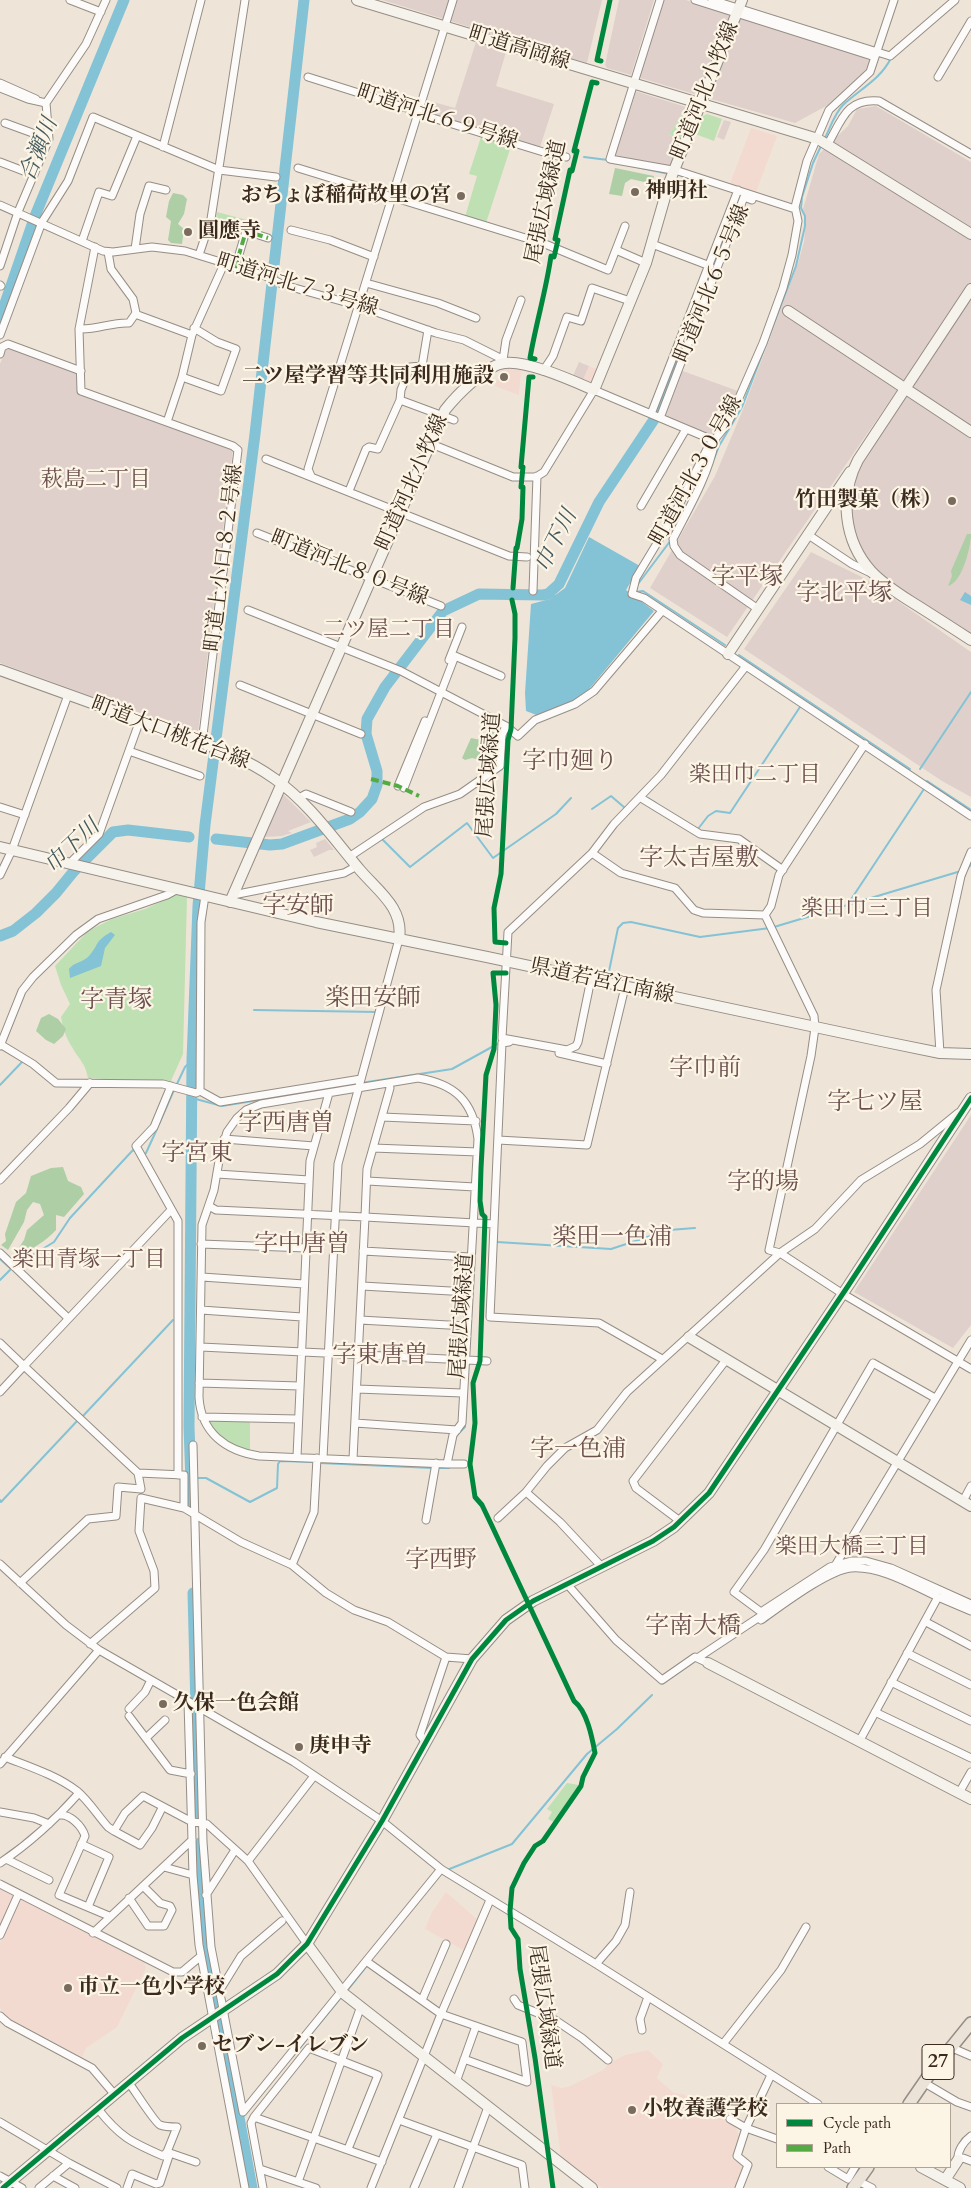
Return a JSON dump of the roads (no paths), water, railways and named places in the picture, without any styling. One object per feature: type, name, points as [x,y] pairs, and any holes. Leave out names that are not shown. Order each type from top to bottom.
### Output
[{"type":"main road","name":"27","points":[[910,2103],[923,2082],[971,2022]]},
{"type":"main road","points":[[855,2184],[867,2168]]},
{"type":"street","points":[[70,0],[101,12]]},
{"type":"street","points":[[0,266],[18,212],[49,140],[43,102],[86,44],[106,0]]},
{"type":"street","points":[[163,147],[201,0]]},
{"type":"street","points":[[199,255],[212,219],[245,0]]},
{"type":"street","name":"町道高岡線","points":[[357,0],[824,141],[971,234]]},
{"type":"street","points":[[311,476],[308,469],[453,0]]},
{"type":"street","points":[[655,0],[610,159],[674,171],[796,212]]},
{"type":"street","points":[[605,160],[660,0]]},
{"type":"street","points":[[694,0],[739,7]]},
{"type":"street","points":[[712,0],[739,7],[876,54],[890,56],[954,0]]},
{"type":"street","name":"町道河北３０号線","points":[[662,611],[644,598],[632,594],[636,578],[674,515],[707,449],[716,441],[728,422],[770,325],[792,255],[798,221],[796,212],[802,174],[824,141],[829,110],[867,76],[894,0]]},
{"type":"street","name":"町道河北小牧線","points":[[594,390],[646,263],[674,171],[739,7]]},
{"type":"street","points":[[938,77],[971,21]]},
{"type":"street","name":"町道河北６９号線","points":[[308,79],[553,155],[566,157]]},
{"type":"street","points":[[0,83],[29,94],[43,102]]},
{"type":"street","points":[[0,88],[28,99],[43,102]]},
{"type":"street","points":[[824,141],[847,110],[857,102],[868,100],[879,101],[971,154]]},
{"type":"street","points":[[0,354],[4,345],[0,336],[41,221],[68,181],[93,117],[219,170],[276,177]]},
{"type":"street","points":[[5,123],[49,140]]},
{"type":"street","points":[[82,241],[99,192],[112,196],[137,136]]},
{"type":"street","points":[[0,162],[34,175]]},
{"type":"street","points":[[298,168],[545,244],[608,270],[625,226]]},
{"type":"street","points":[[135,249],[140,214],[149,186],[166,190]]},
{"type":"street","points":[[656,416],[737,192]]},
{"type":"street","name":"町道河北６５号線","points":[[656,416],[744,197],[796,212]]},
{"type":"street","name":"町道河北７３号線","points":[[0,205],[41,221],[108,252],[152,247],[168,248],[199,255],[267,277],[278,283],[359,306],[428,330],[470,342],[504,361]]},
{"type":"street","points":[[291,230],[330,240],[374,256]]},
{"type":"street","points":[[235,268],[246,231],[268,238]]},
{"type":"street","points":[[652,244],[710,266]]},
{"type":"street","points":[[4,345],[8,344],[81,370],[78,329],[95,247]]},
{"type":"street","points":[[616,250],[646,263]]},
{"type":"street","points":[[78,329],[102,328],[119,322],[129,323],[135,314],[136,307],[133,299],[111,269],[108,252]]},
{"type":"street","points":[[167,422],[182,377],[193,332],[224,264]]},
{"type":"street","points":[[366,283],[438,303],[476,318]]},
{"type":"street","points":[[543,371],[553,356],[567,317],[581,321],[592,288],[630,301]]},
{"type":"street","points":[[728,654],[971,289]]},
{"type":"street","points":[[521,300],[506,340],[504,361],[518,363],[543,371],[594,390],[716,441],[701,483],[673,539],[674,546],[680,555],[758,609]]},
{"type":"street","points":[[788,311],[971,432]]},
{"type":"street","points":[[135,314],[236,348],[221,391],[182,377]]},
{"type":"street","points":[[349,491],[366,449],[369,447],[378,449],[400,400],[401,390],[410,367],[419,368],[423,364],[428,330]]},
{"type":"street","name":"町道河北小牧線","points":[[231,898],[441,415],[450,403],[478,377],[504,361]]},
{"type":"street","name":"町道上小口８２号線","points":[[81,370],[82,391],[233,446],[238,451],[205,744]]},
{"type":"street","points":[[429,442],[513,477],[535,477],[544,472],[594,390]]},
{"type":"street","points":[[400,400],[454,420]]},
{"type":"street","points":[[641,506],[686,429]]},
{"type":"street","points":[[266,459],[509,556],[527,557]]},
{"type":"street","points":[[854,467],[846,498],[848,524],[857,552],[875,576]]},
{"type":"street","points":[[533,591],[535,477]]},
{"type":"street","name":"町道河北８０号線","points":[[257,533],[442,606]]},
{"type":"street","points":[[807,534],[852,564],[875,576],[971,640]]},
{"type":"street","points":[[248,610],[401,671],[497,721],[518,736],[535,720],[575,704],[594,691],[662,611],[971,816]]},
{"type":"street","points":[[439,691],[462,627]]},
{"type":"street","points":[[401,787],[455,656],[503,674],[452,652]]},
{"type":"street","points":[[591,980],[578,1042],[573,1049],[566,1050],[502,1038],[508,932],[592,853],[614,824],[641,798],[713,710],[746,666]]},
{"type":"street","name":"町道大口桃花台線","points":[[0,670],[220,750],[255,766],[282,784],[320,822],[395,908],[401,927],[399,939]]},
{"type":"street","points":[[240,685],[361,734]]},
{"type":"street","points":[[0,875],[12,850],[68,695]]},
{"type":"street","points":[[76,865],[99,834],[140,720]]},
{"type":"street","points":[[345,852],[424,807],[460,794],[500,766],[502,735],[506,726]]},
{"type":"street","points":[[765,915],[771,906],[779,875],[865,744]]},
{"type":"street","points":[[129,751],[200,776]]},
{"type":"street","points":[[298,798],[306,794],[351,812]]},
{"type":"street","points":[[641,798],[700,834],[739,839],[783,870]]},
{"type":"street","points":[[0,808],[24,817]]},
{"type":"street","name":"県道若宮江南線","points":[[0,847],[205,896],[231,898],[316,922],[815,1028],[940,1053],[971,1054]]},
{"type":"street","points":[[940,1053],[936,990],[961,876],[971,852]]},
{"type":"street","points":[[592,853],[621,873],[675,888],[694,910],[703,913],[765,915]]},
{"type":"street","points":[[231,898],[344,873],[357,866]]},
{"type":"street","points":[[178,889],[167,895],[98,920],[76,935],[33,977],[22,991],[0,1045],[33,1064],[56,1083],[163,1084],[198,1092],[220,1102],[361,1079]]},
{"type":"street","points":[[198,1092],[201,922],[205,896]]},
{"type":"street","points":[[765,915],[814,1016],[815,1028],[811,1056],[769,1250],[780,1253],[843,1294],[971,1368]]},
{"type":"street","points":[[292,1565],[314,1512],[328,1354],[338,1164],[399,939]]},
{"type":"street","points":[[498,1140],[587,1145],[625,987]]},
{"type":"street","points":[[607,1064],[505,1041],[502,1043],[490,1317],[599,1323],[662,1359]]},
{"type":"street","points":[[447,1464],[453,1435],[462,1423],[462,1393],[467,1361],[466,1326],[470,1257],[478,1152],[476,1121],[462,1098],[453,1090],[443,1084],[418,1078],[255,1106],[231,1124],[224,1139],[209,1206],[202,1224],[199,1382],[202,1417],[212,1434],[238,1452],[260,1456],[354,1459],[447,1464],[464,1464]]},
{"type":"street","points":[[0,1180],[69,1108],[90,1083]]},
{"type":"street","points":[[354,1459],[367,1169],[390,1088],[389,1084]]},
{"type":"street","points":[[171,1086],[154,1127],[136,1146],[178,1221],[178,1475]]},
{"type":"street","points":[[297,1457],[310,1161],[329,1093]]},
{"type":"street","points":[[498,1518],[526,1492],[564,1448],[597,1430],[627,1392],[780,1253],[815,1229],[861,1180],[920,1144],[939,1130],[968,1102]]},
{"type":"street","points":[[7,2185],[182,2038],[268,1982],[307,1944],[382,1821],[472,1659],[506,1620],[534,1601],[653,1541],[680,1521],[709,1493],[843,1294],[968,1102]]},
{"type":"street","points":[[382,1117],[476,1121]]},
{"type":"street","points":[[224,1139],[314,1146]]},
{"type":"street","points":[[373,1148],[478,1152]]},
{"type":"street","points":[[217,1174],[309,1180]]},
{"type":"street","points":[[367,1181],[475,1187]]},
{"type":"street","points":[[209,1206],[216,1210],[494,1224]]},
{"type":"street","points":[[0,1392],[172,1210]]},
{"type":"street","points":[[201,1244],[306,1248]]},
{"type":"street","points":[[363,1251],[470,1257]]},
{"type":"street","points":[[0,1253],[68,1318]]},
{"type":"street","points":[[202,1277],[304,1284]]},
{"type":"street","points":[[362,1286],[468,1292]]},
{"type":"street","points":[[201,1310],[302,1317]]},
{"type":"street","points":[[360,1320],[466,1326]]},
{"type":"street","points":[[688,1337],[967,1503],[971,1486]]},
{"type":"street","points":[[836,1564],[957,1360],[971,1340]]},
{"type":"street","points":[[0,1343],[138,1473],[141,1489],[139,1531],[154,1572],[155,1588],[90,1644]]},
{"type":"street","points":[[201,1348],[487,1361]]},
{"type":"street","points":[[680,1521],[636,1488],[633,1480],[726,1360]]},
{"type":"street","points":[[703,1660],[764,1614],[734,1592],[764,1550],[872,1363],[935,1398]]},
{"type":"street","points":[[199,1382],[300,1386]]},
{"type":"street","points":[[357,1389],[462,1393]]},
{"type":"street","points":[[202,1417],[298,1419]]},
{"type":"street","points":[[355,1423],[457,1430]]},
{"type":"street","points":[[193,1445],[201,1710],[200,1823],[209,1935],[263,2188]]},
{"type":"street","points":[[426,1520],[436,1463]]},
{"type":"street","points":[[138,1473],[184,1475],[184,1508]]},
{"type":"street","points":[[20,1583],[88,1519],[115,1516],[118,1487],[141,1489]]},
{"type":"street","points":[[526,1492],[560,1522],[601,1566]]},
{"type":"street","points":[[141,1498],[184,1508],[241,1542],[292,1565],[326,1593],[354,1610],[388,1622],[446,1657],[472,1659]]},
{"type":"street","points":[[761,1612],[836,1564],[852,1561],[873,1562],[971,1604]]},
{"type":"street","points":[[0,1564],[66,1625],[99,1650],[201,1710],[278,1752],[382,1821],[441,1870],[596,1964],[816,2103]]},
{"type":"street","points":[[703,1660],[790,1600],[830,1576],[849,1568],[876,1571],[971,1611]]},
{"type":"street","points":[[566,1584],[616,1640],[662,1680],[696,1657],[971,1799]]},
{"type":"street","points":[[860,1740],[938,1597]]},
{"type":"street","points":[[926,1622],[971,1646]]},
{"type":"street","points":[[0,1764],[99,1650]]},
{"type":"street","points":[[907,1653],[971,1685]]},
{"type":"street","points":[[426,1743],[420,1735],[446,1657]]},
{"type":"street","points":[[151,1680],[145,1692],[129,1712],[170,1770],[191,1774]]},
{"type":"street","points":[[892,1682],[971,1721]]},
{"type":"street","points":[[93,1933],[192,1840],[200,1823],[191,1774],[189,1703]]},
{"type":"street","points":[[875,1712],[971,1758]]},
{"type":"street","points":[[146,1738],[165,1720]]},
{"type":"street","points":[[5,1757],[55,1777],[79,1793],[108,1827],[140,1845],[162,1808]]},
{"type":"street","points":[[960,1793],[971,1772]]},
{"type":"street","points":[[248,1862],[314,1776]]},
{"type":"street","points":[[49,1880],[3,1861],[60,1815],[79,1793]]},
{"type":"street","points":[[114,1831],[122,1816],[143,1796],[162,1808],[200,1823],[236,1850],[248,1862],[342,1991],[592,2188]]},
{"type":"street","points":[[0,1812],[34,1818],[49,1824]]},
{"type":"street","points":[[60,1815],[65,1815],[81,1828],[85,1836],[59,1895],[109,1916]]},
{"type":"street","points":[[192,1840],[193,1875],[201,1956],[245,2188]]},
{"type":"street","points":[[81,1844],[110,1857],[88,1907]]},
{"type":"street","points":[[206,1896],[236,1850]]},
{"type":"street","points":[[164,1866],[193,1875]]},
{"type":"street","points":[[247,2117],[342,1991],[441,1870]]},
{"type":"street","points":[[0,1884],[93,1933],[177,1973],[201,1956]]},
{"type":"street","points":[[129,1898],[148,1926],[164,1926],[172,1910],[170,1906],[160,1903],[143,1886]]},
{"type":"street","points":[[596,1964],[616,1941],[624,1925],[630,1892]]},
{"type":"street","points":[[0,1934],[18,1895]]},
{"type":"street","points":[[371,2188],[441,2014],[490,1900]]},
{"type":"street","points":[[220,1990],[241,1956],[282,1920]]},
{"type":"street","points":[[723,2044],[782,1970],[806,1927]]},
{"type":"street","points":[[422,2000],[446,1944]]},
{"type":"street","points":[[366,1961],[441,2014],[522,2042],[527,2082],[464,2059]]},
{"type":"street","points":[[642,2030],[640,2019],[648,1997]]},
{"type":"street","points":[[514,1999],[518,2005],[563,2025],[608,2060]]},
{"type":"street","points":[[298,2182],[342,2062],[360,2006]]},
{"type":"street","points":[[0,2016],[8,2023],[92,2068],[115,2095]]},
{"type":"street","points":[[456,2082],[476,2026]]},
{"type":"street","points":[[950,2047],[971,2056]]},
{"type":"street","points":[[247,2117],[308,2048],[378,2075],[348,2149]]},
{"type":"street","points":[[739,2188],[748,2165],[737,2156],[746,2128],[771,2075]]},
{"type":"street","points":[[923,2082],[957,2102],[971,2107]]},
{"type":"street","points":[[98,2109],[114,2129],[132,2143],[163,2156],[167,2152],[177,2127],[160,2125],[151,2118],[149,2110],[129,2083]]},
{"type":"street","points":[[458,2188],[488,2107]]},
{"type":"street","points":[[247,2117],[348,2149],[382,2162]]},
{"type":"street","points":[[730,2119],[746,2128],[776,2139]]},
{"type":"street","points":[[399,2120],[522,2165],[525,2188]]},
{"type":"street","points":[[0,2122],[117,2188]]},
{"type":"street","points":[[414,2188],[437,2134]]},
{"type":"street","points":[[946,2180],[958,2160],[963,2145],[971,2136]]},
{"type":"street","points":[[167,2152],[196,2162]]},
{"type":"street","points":[[127,2188],[131,2176],[134,2174],[156,2184],[160,2183],[169,2156],[167,2152]]},
{"type":"street","points":[[958,2160],[963,2158],[971,2161]]},
{"type":"street","points":[[39,2188],[69,2162]]},
{"type":"street","points":[[830,2168],[848,2179],[854,2168]]},
{"type":"street","points":[[923,2168],[960,2188]]},
{"type":"street","points":[[260,2169],[316,2188]]},
{"type":"street","points":[[0,2176],[7,2185],[22,2188]]},
{"type":"street","points":[[53,2176],[75,2188]]},
{"type":"street","points":[[855,2184],[872,2188]]},
{"type":"water","points":[[589,537],[640,566],[626,590],[654,611],[581,699],[539,716],[526,711],[525,693],[531,604],[550,599],[565,588]]},
{"type":"water","points":[[965,592],[971,596],[971,605],[960,600]]},
{"type":"water","points":[[111,932],[115,935],[105,948],[101,966],[70,978],[69,969],[87,958],[99,941]]},
{"type":"waterway","name":"合瀬川","points":[[0,318],[35,216],[124,0]]},
{"type":"waterway","points":[[192,1509],[189,1427],[192,1060],[198,906],[205,825],[255,434],[304,0]]},
{"type":"waterway","points":[[824,140],[843,105],[876,78],[891,58]]},
{"type":"waterway","points":[[714,459],[719,446],[742,407],[796,266],[805,226],[805,216],[801,208],[802,197],[813,163],[821,146]]},
{"type":"waterway","points":[[584,157],[608,160]]},
{"type":"waterway","points":[[632,166],[669,174]]},
{"type":"waterway","points":[[677,174],[689,178]]},
{"type":"waterway","name":"巾下川","points":[[216,839],[270,845],[282,844],[350,819],[360,812],[372,799],[377,785],[377,771],[366,734],[367,719],[385,687],[443,611],[479,594],[543,595],[548,594],[559,584],[599,502],[655,418],[741,195]]},
{"type":"waterway","points":[[638,584],[671,540]]},
{"type":"waterway","points":[[635,592],[643,591],[725,645]]},
{"type":"waterway","name":"巾下川","points":[[543,595],[556,596]]},
{"type":"waterway","points":[[739,655],[910,769]]},
{"type":"waterway","points":[[920,769],[971,692]]},
{"type":"waterway","points":[[698,829],[708,816],[716,811],[730,813],[800,707]]},
{"type":"waterway","points":[[927,781],[971,810]]},
{"type":"waterway","points":[[848,904],[924,789]]},
{"type":"waterway","points":[[592,809],[611,796],[625,808]]},
{"type":"waterway","points":[[383,840],[410,867],[467,823],[493,858],[556,814],[571,798]]},
{"type":"waterway","points":[[648,798],[656,803]]},
{"type":"waterway","name":"巾下川","points":[[0,936],[13,931],[36,913],[113,832],[128,830],[189,837]]},
{"type":"waterway","points":[[966,869],[971,865]]},
{"type":"waterway","points":[[774,927],[961,871]]},
{"type":"waterway","points":[[608,976],[618,928],[623,923],[631,922],[700,937],[770,928]]},
{"type":"waterway","points":[[254,1010],[377,1012]]},
{"type":"waterway","points":[[361,1083],[452,1069],[501,1042]]},
{"type":"waterway","points":[[176,1086],[185,1067],[192,1060]]},
{"type":"waterway","points":[[0,1085],[22,1062]]},
{"type":"waterway","points":[[192,1098],[222,1106],[357,1084]]},
{"type":"waterway","points":[[159,1124],[174,1090]]},
{"type":"waterway","points":[[143,1155],[146,1153],[157,1129]]},
{"type":"waterway","points":[[16,1265],[54,1242],[70,1218],[133,1150],[137,1152]]},
{"type":"waterway","points":[[497,1242],[611,1249],[669,1230],[695,1228]]},
{"type":"waterway","points":[[0,1259],[11,1269]]},
{"type":"waterway","points":[[0,1280],[12,1268]]},
{"type":"waterway","points":[[82,1417],[173,1320]]},
{"type":"waterway","points":[[0,1500],[1,1502],[78,1420]]},
{"type":"waterway","points":[[456,1436],[465,1427],[465,1422]]},
{"type":"waterway","points":[[197,1478],[206,1478],[250,1502],[277,1488],[278,1464],[280,1461],[315,1462]]},
{"type":"waterway","points":[[320,1463],[432,1468]]},
{"type":"waterway","points":[[437,1468],[449,1468],[450,1465]]},
{"type":"waterway","points":[[193,1593],[199,1822]]},
{"type":"waterway","points":[[447,1870],[512,1844],[587,1754],[617,1729],[652,1695]]},
{"type":"waterway","points":[[200,1843],[206,1938],[252,2188]]},
{"type":"waterway","points":[[347,1991],[366,1967]]},
{"type":"waterway","points":[[293,2056],[342,1996]]},
{"type":"waterway","points":[[240,2121],[245,2114]]},
{"type":"place","name":"神明社","points":[[635,192]]},
{"type":"place","name":"おちょぼ稲荷故里の宮","points":[[461,196]]},
{"type":"place","name":"圓應寺","points":[[188,232]]},
{"type":"place","name":"二ツ屋学習等共同利用施設","points":[[504,377]]},
{"type":"place","name":"竹田製菓（株）","points":[[952,501]]},
{"type":"place","name":"久保一色会館","points":[[163,1704]]},
{"type":"place","name":"庚申寺","points":[[299,1747]]},
{"type":"place","name":"市立一色小学校","points":[[68,1988]]},
{"type":"place","name":"セブン-イレブン","points":[[202,2046]]},
{"type":"place","name":"小牧養護学校","points":[[632,2110]]},
{"type":"district","name":"萩島二丁目","points":[[96,481]]},
{"type":"district","name":"字平塚","points":[[747,578]]},
{"type":"district","name":"字北平塚","points":[[844,594]]},
{"type":"district","name":"二ツ屋二丁目","points":[[389,631]]},
{"type":"district","name":"字巾廻り","points":[[570,762]]},
{"type":"district","name":"楽田巾二丁目","points":[[755,776]]},
{"type":"district","name":"字太吉屋敷","points":[[699,859]]},
{"type":"district","name":"字安師","points":[[298,907]]},
{"type":"district","name":"楽田巾三丁目","points":[[867,910]]},
{"type":"district","name":"楽田安師","points":[[373,999]]},
{"type":"district","name":"字青塚","points":[[116,1001]]},
{"type":"district","name":"字巾前","points":[[705,1069]]},
{"type":"district","name":"字七ツ屋","points":[[875,1103]]},
{"type":"district","name":"字西唐曽","points":[[286,1124]]},
{"type":"district","name":"字宮東","points":[[197,1154]]},
{"type":"district","name":"字的場","points":[[763,1183]]},
{"type":"district","name":"楽田一色浦","points":[[612,1238]]},
{"type":"district","name":"字中唐曽","points":[[302,1245]]},
{"type":"district","name":"楽田青塚一丁目","points":[[89,1261]]},
{"type":"district","name":"字東唐曽","points":[[380,1356]]},
{"type":"district","name":"字一色浦","points":[[578,1450]]},
{"type":"district","name":"楽田大橋三丁目","points":[[852,1548]]},
{"type":"district","name":"字西野","points":[[441,1561]]},
{"type":"district","name":"字南大橋","points":[[693,1627]]}]
